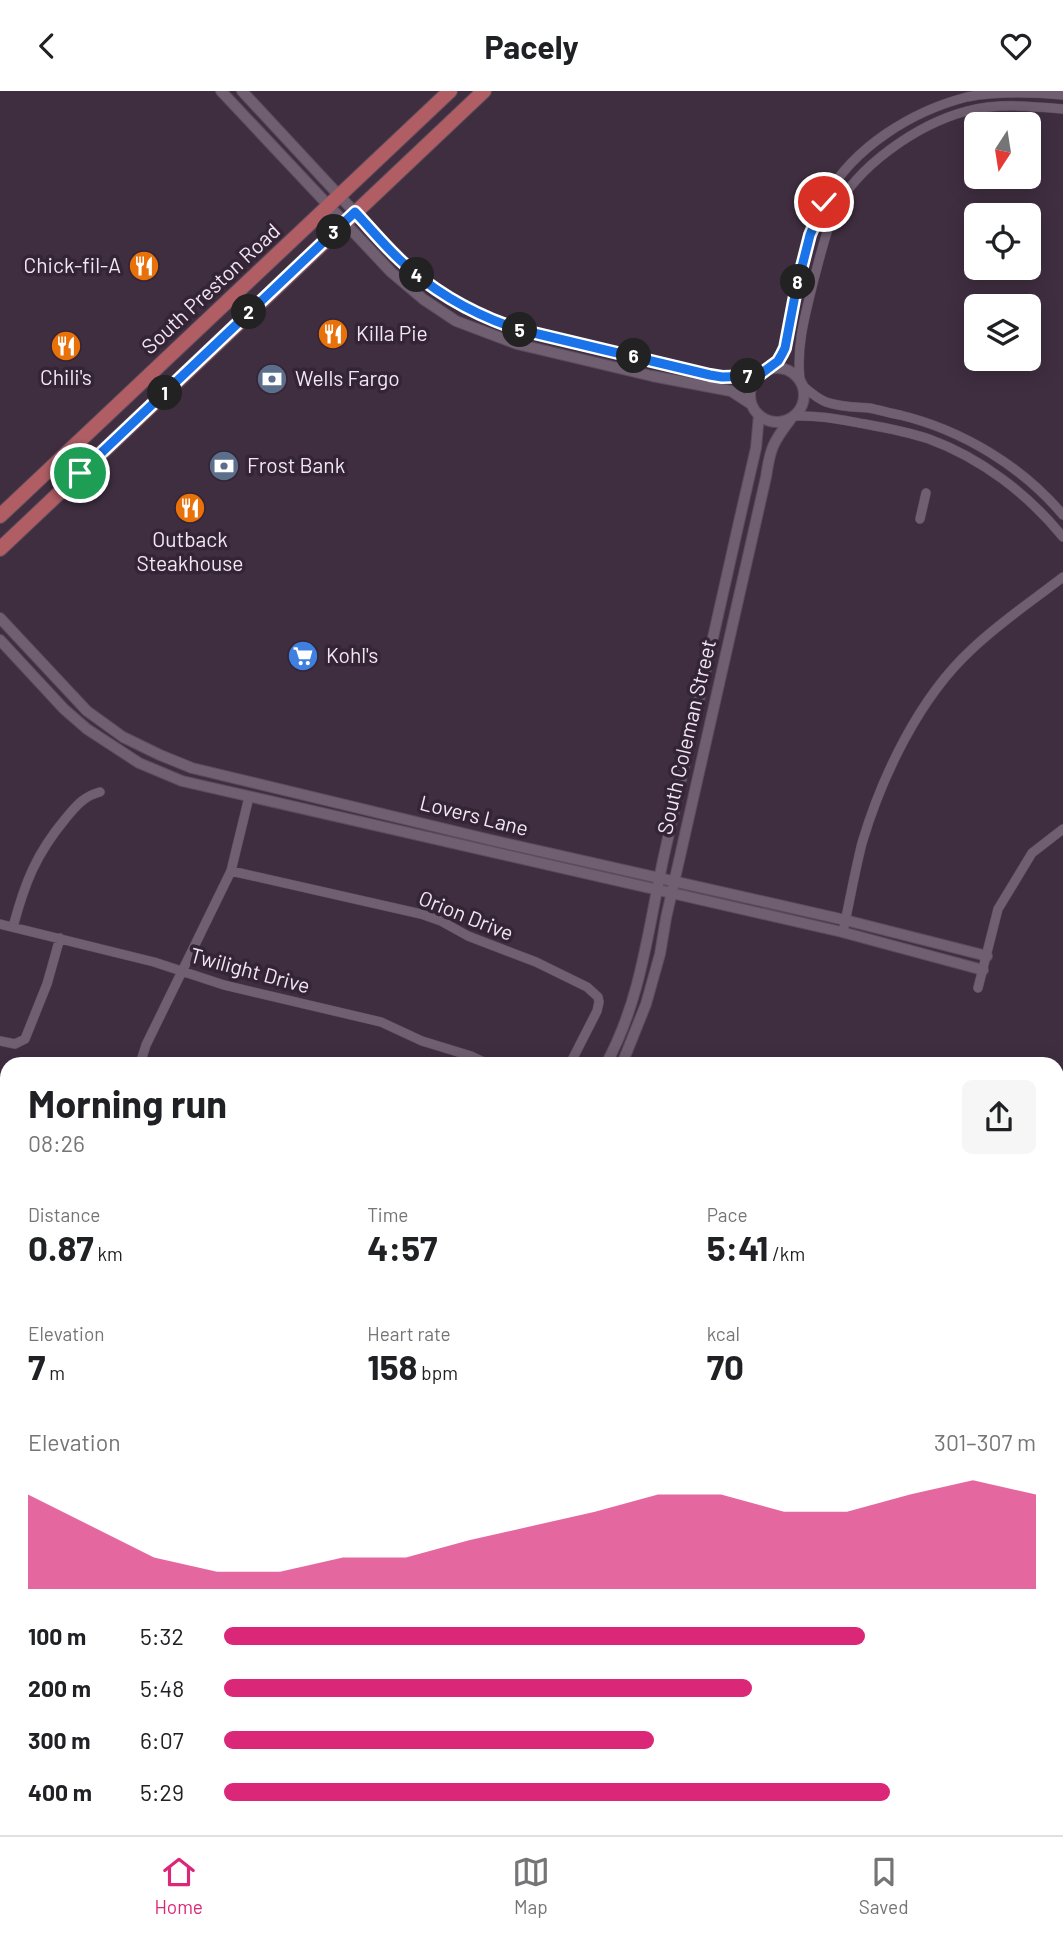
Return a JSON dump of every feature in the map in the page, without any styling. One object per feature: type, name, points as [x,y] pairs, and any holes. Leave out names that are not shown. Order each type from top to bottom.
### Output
[{"type":"main road","name":"South Preston Road","points":[[0,516],[450,91]]},
{"type":"main road","name":"South Preston Road","points":[[0,549],[484,91]]},
{"type":"main road","points":[[464,110],[491,91]]},
{"type":"street","points":[[221,91],[334,201],[355,212],[409,268],[466,308],[517,329],[710,375],[722,377],[762,373],[775,368],[784,369],[793,373],[829,403],[875,409],[919,420],[971,443],[992,454],[1028,480],[1063,515]]},
{"type":"street","points":[[242,91],[334,201],[344,223],[405,285],[456,321],[517,344],[689,384],[731,391],[751,404],[759,415],[772,422],[813,415],[901,431],[944,445],[1017,490],[1063,537]]},
{"type":"street","points":[[1047,108],[1048,92]]},
{"type":"street","points":[[751,404],[751,389],[762,373],[778,361],[785,348],[810,235],[825,199],[858,156],[914,117],[942,105],[969,97],[998,93],[1063,93],[1062,109],[1018,106],[967,111],[934,123],[911,135],[869,166],[850,188],[835,211],[823,243],[810,294],[799,349],[805,397],[803,406],[793,418]]},
{"type":"street","points":[[796,290],[810,294]]},
{"type":"street","points":[[624,369],[627,355]]},
{"type":"street","name":"South Coleman Street","points":[[609,1057],[630,1007],[645,950],[657,884],[756,448],[759,415]]},
{"type":"street","name":"South Coleman Street","points":[[625,1057],[646,1004],[660,954],[770,450],[777,436],[793,418]]},
{"type":"street","points":[[920,519],[926,493]]},
{"type":"street","points":[[743,506],[759,510]]},
{"type":"street","points":[[842,932],[863,843],[880,794],[893,763],[930,699],[971,650],[1063,577]]},
{"type":"street","name":"Lovers Lane","points":[[0,618],[87,712],[122,737],[192,768],[490,845],[673,888],[983,970]]},
{"type":"street","name":"Lovers Lane","points":[[0,640],[64,709],[87,729],[139,763],[182,781],[490,845]]},
{"type":"street","points":[[699,699],[715,703]]},
{"type":"street","points":[[142,1057],[231,871],[253,783]]},
{"type":"street","points":[[13,927],[22,892],[48,839],[76,806],[89,795],[100,792]]},
{"type":"street","points":[[978,988],[998,909],[1032,853],[1063,829]]},
{"type":"street","name":"Orion Drive","points":[[231,871],[421,914],[441,921],[468,936],[536,962],[587,987],[598,997],[599,1002],[574,1057]]},
{"type":"street","name":"Lovers Lane","points":[[673,888],[845,920],[987,956]]},
{"type":"street","name":"Twilight Drive","points":[[0,924],[183,971],[224,985],[381,1022],[422,1041],[473,1057]]},
{"type":"street","points":[[0,1041],[21,1043],[29,1033],[60,938]]},
{"type":"place","name":"Chick-fil-A","points":[[144,266]]},
{"type":"place","name":"Killa Pie","points":[[333,334]]},
{"type":"place","name":"Chili's","points":[[66,346]]},
{"type":"place","name":"Wells Fargo","points":[[272,379]]},
{"type":"place","name":"Frost Bank","points":[[224,466]]},
{"type":"place","name":"Outback Steakhouse","points":[[190,508]]},
{"type":"place","name":"Kohl's","points":[[303,656]]},
{"type":"route","points":[[80,473],[355,212],[399,260],[418,276],[449,298],[486,318],[517,329],[722,377],[758,376],[778,361],[785,348],[810,235],[824,202]]}]
